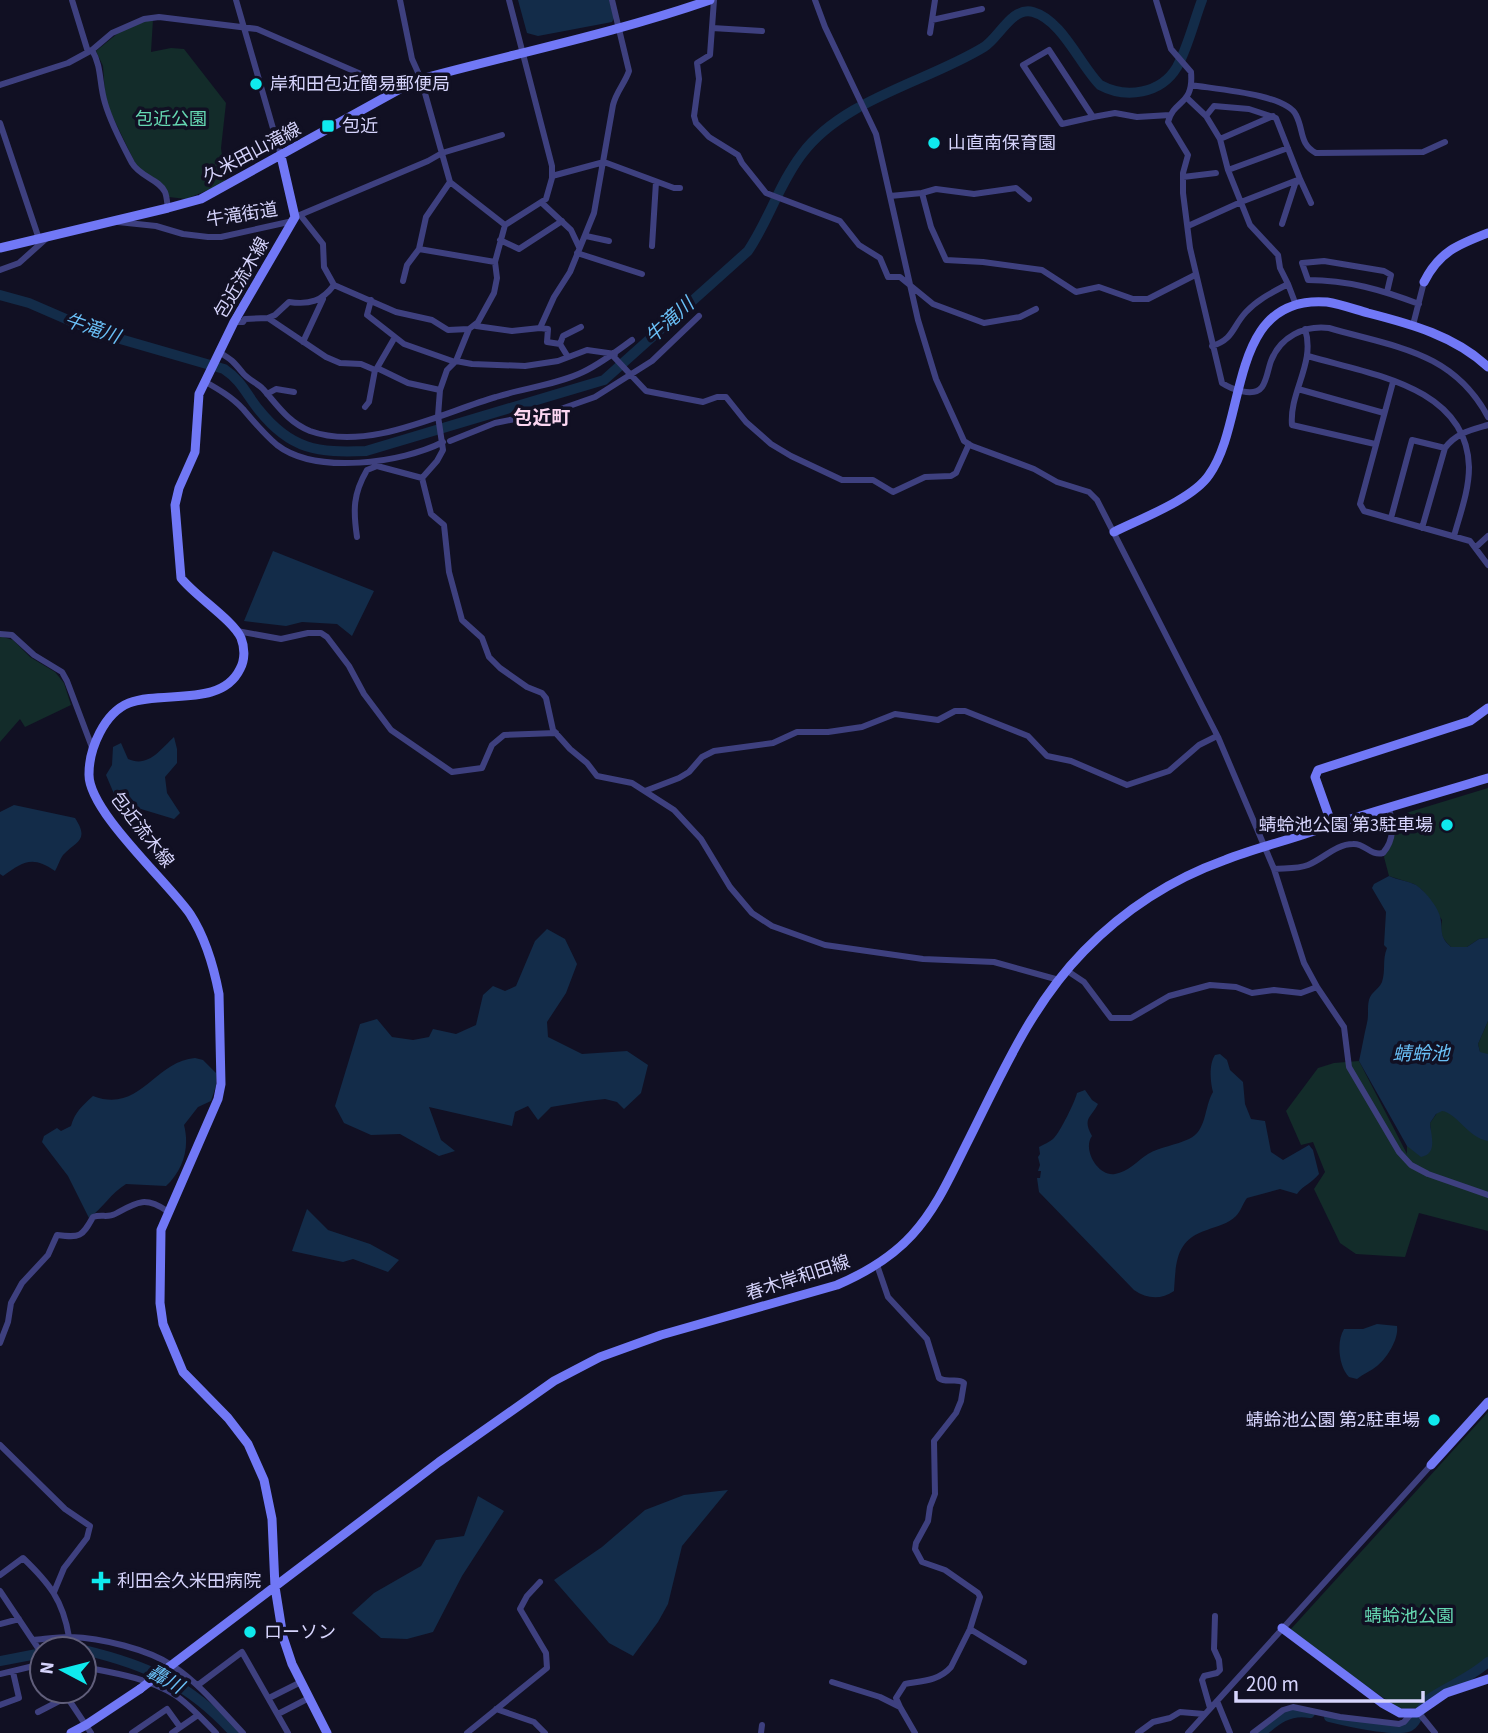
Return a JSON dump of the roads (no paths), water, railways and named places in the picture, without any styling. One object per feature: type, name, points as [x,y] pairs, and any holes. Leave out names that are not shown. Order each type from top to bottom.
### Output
[{"type":"street","points":[[72,0],[90,51],[98,60],[104,101],[112,123],[134,167],[143,176],[159,184],[169,208]]},
{"type":"street","points":[[236,0],[296,218],[323,244],[324,267],[334,285],[396,312],[432,320],[448,330],[548,329],[547,342],[560,344],[568,357]]},
{"type":"street","points":[[400,0],[412,59],[421,79],[450,183],[505,225]]},
{"type":"street","points":[[422,478],[443,450],[445,439],[438,418],[440,390],[447,370],[456,361],[472,328],[495,293],[495,262],[505,225],[546,199],[552,176],[552,166],[509,0]]},
{"type":"street","points":[[540,328],[554,296],[570,272],[594,213],[616,93],[629,71],[612,0]]},
{"type":"street","points":[[712,0],[710,55],[697,63],[699,79],[694,116],[696,123],[709,137],[738,155],[766,193],[840,221],[859,245],[880,258],[888,277],[900,277],[933,304],[984,323],[1020,317],[1036,309]]},
{"type":"street","name":"久米田山滝線","points":[[0,248],[201,199],[421,79],[522,51],[620,30],[712,0]]},
{"type":"street","points":[[815,0],[876,134],[918,320],[936,379],[960,432],[969,444],[1034,469],[1057,482],[1089,492],[1097,500],[1218,737],[1274,869],[1304,963],[1343,1027],[1349,1068],[1399,1152],[1411,1165],[1428,1174],[1488,1195]]},
{"type":"street","points":[[930,33],[935,0]]},
{"type":"street","points":[[1156,0],[1171,49],[1190,69],[1191,85],[1187,98],[1170,115],[1168,122],[1188,155],[1183,177],[1195,275],[1222,383],[1250,393],[1258,391],[1263,386],[1279,346],[1290,336],[1317,327],[1329,328],[1431,358],[1469,386],[1488,417]]},
{"type":"street","points":[[932,20],[982,9]]},
{"type":"street","points":[[0,85],[68,63],[126,26],[159,16],[244,26],[272,35],[377,81],[409,84]]},
{"type":"street","points":[[712,28],[762,31]]},
{"type":"street","points":[[1093,117],[1049,50],[1023,65],[1062,124],[1115,113],[1137,117],[1170,115]]},
{"type":"street","points":[[1191,85],[1283,103],[1296,114],[1304,144],[1316,153],[1423,152],[1445,142]]},
{"type":"street","points":[[1187,98],[1206,116],[1220,139],[1228,170],[1250,225],[1278,255],[1280,268],[1296,306]]},
{"type":"street","points":[[1206,116],[1214,106],[1249,109],[1276,118],[1311,203]]},
{"type":"street","points":[[1220,139],[1273,116]]},
{"type":"street","points":[[0,123],[38,239]]},
{"type":"street","name":"牛滝街道","points":[[113,221],[156,226],[183,234],[221,237],[296,218],[428,162],[442,153],[502,135]]},
{"type":"street","points":[[1228,170],[1288,148]]},
{"type":"street","points":[[552,176],[604,162],[680,188]]},
{"type":"street","points":[[1183,177],[1216,173]]},
{"type":"street","points":[[1188,226],[1300,179]]},
{"type":"street","points":[[1282,224],[1295,184],[1300,179]]},
{"type":"street","points":[[652,246],[656,181]]},
{"type":"street","points":[[403,281],[407,265],[419,249],[426,217],[450,183]]},
{"type":"street","points":[[890,196],[936,189],[974,194],[1016,188],[1029,199]]},
{"type":"street","points":[[922,192],[931,227],[946,260],[983,261],[1042,270],[1076,292],[1099,287],[1140,300],[1161,294],[1195,275]]},
{"type":"street","points":[[542,203],[571,230],[578,250]]},
{"type":"street","name":"包近流木線","points":[[296,218],[234,322],[206,378],[197,407],[194,456],[176,497],[181,578],[237,631],[243,646],[243,664],[230,683],[212,692],[128,703],[116,711],[104,725],[93,750],[89,775],[92,790],[112,821],[190,914],[200,933],[219,994],[221,1084],[218,1099],[167,1210],[160,1237],[160,1303],[163,1324],[183,1372],[228,1418],[248,1444],[264,1480],[272,1519],[275,1587],[283,1637],[301,1682],[327,1733]]},
{"type":"street","points":[[500,240],[519,249],[562,221]]},
{"type":"street","points":[[1413,325],[1424,282],[1433,264],[1448,251],[1488,233]]},
{"type":"street","points":[[0,270],[19,263],[50,236]]},
{"type":"street","points":[[586,236],[609,241]]},
{"type":"street","points":[[419,249],[495,262]]},
{"type":"street","points":[[578,250],[642,274]]},
{"type":"street","points":[[1387,292],[1391,275],[1384,271],[1324,261],[1302,263],[1308,281],[1340,281],[1387,292],[1419,304]]},
{"type":"street","points":[[1212,346],[1226,341],[1252,306],[1288,284]]},
{"type":"street","points":[[303,342],[318,306],[334,285]]},
{"type":"street","points":[[234,322],[268,318],[289,302],[313,302],[324,298]]},
{"type":"street","points":[[371,300],[367,315],[404,344],[456,361],[525,366],[545,364],[587,351],[614,355],[646,391],[703,402],[726,397],[746,422],[771,444],[842,480],[873,480],[893,492],[925,477],[951,476],[956,473],[969,444]]},
{"type":"street","points":[[1114,532],[1196,490],[1209,476],[1220,457],[1248,354],[1255,339],[1270,321],[1296,306],[1328,302],[1413,325],[1457,344],[1488,367]]},
{"type":"street","points":[[206,378],[231,398],[267,437],[280,447],[311,460],[346,462],[391,458],[426,451],[445,439],[495,423],[575,406],[595,397],[652,361],[699,316]]},
{"type":"street","points":[[268,318],[340,363],[361,364],[408,383],[440,390]]},
{"type":"street","points":[[560,344],[564,336],[580,327]]},
{"type":"street","points":[[1305,330],[1308,356],[1298,389],[1292,425],[1374,444]]},
{"type":"street","points":[[365,407],[369,402],[376,369],[395,337]]},
{"type":"street","points":[[218,354],[235,362],[242,372],[299,426],[314,432],[354,436],[400,429],[499,396],[573,376],[614,355],[632,340]]},
{"type":"street","points":[[1308,356],[1412,388],[1447,411],[1461,433],[1469,468],[1467,489],[1454,536]]},
{"type":"street","points":[[1393,382],[1374,444],[1360,504],[1364,511],[1469,541],[1488,565]]},
{"type":"street","points":[[267,394],[276,389],[294,392]]},
{"type":"street","points":[[1298,389],[1384,414]]},
{"type":"street","points":[[1422,528],[1445,448],[1461,433],[1488,425]]},
{"type":"street","points":[[1391,518],[1412,440],[1445,448]]},
{"type":"street","points":[[357,537],[354,504],[357,488],[367,470],[377,466],[422,478]]},
{"type":"street","points":[[422,478],[431,514],[446,530],[449,572],[462,620],[482,638],[489,657],[527,687],[542,693],[546,698],[555,733],[597,776],[632,783],[674,810],[701,839],[730,887],[752,912],[772,926],[825,944],[923,959],[994,962],[1059,980]]},
{"type":"street","points":[[1476,547],[1488,536]]},
{"type":"street","points":[[237,631],[281,639],[314,632],[327,637],[391,730],[452,772],[482,768],[492,745],[505,734],[555,733]]},
{"type":"street","points":[[0,634],[12,635],[34,655],[61,672],[67,681],[93,750]]},
{"type":"street","points":[[1332,825],[1315,777],[1318,770],[1471,721],[1488,708]]},
{"type":"street","points":[[645,791],[679,778],[689,772],[702,757],[714,751],[773,743],[797,732],[828,732],[862,727],[895,715],[938,720],[955,711],[965,711],[1028,736],[1047,756],[1071,761],[1127,785],[1169,771],[1199,745],[1215,737]]},
{"type":"street","name":"春木岸和田線","points":[[71,1733],[89,1729],[439,1462],[554,1381],[624,1348],[813,1293],[837,1285],[877,1265],[910,1237],[939,1199],[1015,1047],[1066,970],[1103,932],[1152,897],[1200,870],[1265,846],[1488,778]]},
{"type":"street","points":[[1274,869],[1306,866],[1339,847],[1350,844],[1357,843],[1375,854],[1383,853],[1388,848],[1393,832],[1389,808]]},
{"type":"street","points":[[1066,970],[1084,982],[1111,1018],[1131,1018],[1169,996],[1210,985],[1236,987],[1252,993],[1274,990],[1301,993],[1317,988]]},
{"type":"street","points":[[0,1343],[16,1293],[48,1255],[57,1235],[77,1237],[84,1233],[93,1217],[115,1214],[137,1202],[155,1202],[167,1210]]},
{"type":"street","points":[[877,1265],[888,1297],[899,1312],[927,1339],[939,1378],[964,1383],[956,1413],[934,1441],[932,1450],[935,1494],[928,1521],[915,1549],[922,1562],[945,1570],[978,1593],[978,1605],[970,1629],[947,1672],[924,1682],[905,1684],[897,1693],[895,1698],[915,1733]]},
{"type":"street","points":[[1188,1733],[1488,1402]]},
{"type":"street","points":[[0,1445],[65,1509],[90,1526],[87,1538],[64,1568],[54,1591]]},
{"type":"street","points":[[0,1575],[23,1558],[54,1591],[69,1635]]},
{"type":"street","points":[[467,1733],[547,1668],[546,1653],[520,1609],[527,1595],[540,1582]]},
{"type":"street","points":[[0,1591],[30,1635]]},
{"type":"street","points":[[1210,1708],[1202,1680],[1204,1676],[1217,1673],[1221,1666],[1214,1649],[1215,1616]]},
{"type":"street","points":[[0,1624],[19,1619]]},
{"type":"street","points":[[1282,1628],[1392,1710],[1415,1713],[1435,1733]]},
{"type":"street","points":[[970,1629],[1024,1662]]},
{"type":"street","points":[[98,1641],[130,1648],[170,1666],[198,1685],[243,1733]]},
{"type":"street","points":[[198,1685],[242,1652],[288,1733]]},
{"type":"street","points":[[0,1674],[28,1668]]},
{"type":"street","points":[[98,1670],[139,1678],[159,1686],[177,1696],[216,1733]]},
{"type":"street","points":[[0,1705],[19,1698],[13,1672]]},
{"type":"street","points":[[1253,1733],[1283,1710],[1293,1707],[1340,1717],[1399,1724],[1446,1693],[1488,1679]]},
{"type":"street","points":[[269,1698],[301,1682]]},
{"type":"street","points":[[832,1682],[880,1697],[900,1707]]},
{"type":"street","points":[[278,1714],[309,1698]]},
{"type":"street","points":[[1217,1701],[1230,1733]]},
{"type":"street","points":[[38,1712],[48,1705]]},
{"type":"street","points":[[73,1705],[89,1729]]},
{"type":"street","points":[[132,1733],[167,1709],[180,1727]]},
{"type":"street","points":[[496,1709],[534,1722],[545,1733]]},
{"type":"street","points":[[1138,1733],[1146,1725],[1180,1712],[1205,1714]]},
{"type":"street","points":[[172,1733],[198,1715]]},
{"type":"water","points":[[518,0],[609,0],[614,18],[612,22],[538,36],[527,33]]},
{"type":"water","points":[[273,551],[374,591],[352,636],[337,624],[302,622],[286,626],[244,621]]},
{"type":"water","points":[[174,737],[177,763],[165,777],[167,793],[180,813],[174,819],[141,809],[128,812],[120,808],[106,775],[112,765],[113,747],[121,743],[128,759],[142,761],[159,752]]},
{"type":"water","points":[[14,805],[75,818],[81,832],[80,840],[63,855],[55,871],[40,863],[28,862],[3,876],[0,874],[0,812]]},
{"type":"water","name":"蜻蛉池","points":[[1389,876],[1416,885],[1428,897],[1436,907],[1442,933],[1451,947],[1467,947],[1479,939],[1488,938],[1488,1021],[1478,1044],[1480,1052],[1488,1054],[1488,1141],[1474,1135],[1453,1116],[1442,1111],[1436,1114],[1430,1123],[1432,1148],[1421,1157],[1407,1146],[1359,1061],[1368,1020],[1369,1000],[1382,982],[1387,948],[1384,945],[1386,912],[1372,888],[1374,884]]},
{"type":"water","points":[[547,929],[565,939],[577,964],[566,993],[547,1022],[548,1037],[582,1054],[627,1051],[648,1065],[641,1093],[624,1109],[617,1102],[605,1099],[587,1101],[551,1107],[538,1120],[528,1106],[515,1112],[512,1126],[429,1107],[441,1140],[455,1151],[439,1156],[400,1134],[371,1135],[344,1123],[335,1106],[360,1024],[377,1019],[392,1037],[413,1040],[429,1037],[433,1029],[456,1034],[476,1025],[483,995],[493,986],[505,991],[516,986],[535,941]]},
{"type":"water","points":[[1220,1054],[1227,1060],[1230,1070],[1243,1082],[1245,1104],[1251,1119],[1265,1121],[1271,1152],[1283,1160],[1309,1145],[1313,1150],[1319,1174],[1297,1194],[1280,1189],[1247,1198],[1233,1219],[1196,1234],[1183,1246],[1177,1262],[1174,1291],[1159,1297],[1144,1295],[1134,1290],[1039,1192],[1039,1147],[1054,1138],[1077,1093],[1085,1090],[1098,1104],[1088,1122],[1092,1136],[1089,1141],[1090,1155],[1098,1167],[1109,1174],[1120,1173],[1153,1152],[1189,1139],[1202,1125],[1213,1092],[1212,1063],[1215,1055]]},
{"type":"water","points":[[195,1058],[203,1060],[216,1073],[216,1086],[211,1101],[198,1107],[184,1125],[184,1158],[177,1173],[166,1186],[126,1184],[89,1218],[68,1176],[42,1142],[44,1136],[57,1128],[61,1131],[71,1126],[79,1110],[93,1096],[109,1100],[123,1098],[135,1093],[168,1068]]},
{"type":"water","points":[[307,1209],[328,1230],[370,1244],[399,1260],[388,1272],[353,1259],[343,1262],[292,1251]]},
{"type":"water","points":[[1377,1324],[1397,1326],[1392,1348],[1375,1368],[1357,1379],[1349,1377],[1340,1354],[1344,1329],[1363,1329]]},
{"type":"water","points":[[728,1490],[682,1546],[668,1604],[633,1656],[609,1643],[554,1580],[602,1547],[645,1510],[684,1495]]},
{"type":"water","points":[[478,1496],[504,1511],[462,1576],[433,1632],[407,1639],[381,1638],[352,1613],[374,1593],[421,1566],[436,1540],[464,1536]]},
{"type":"waterway","name":"牛滝川","points":[[0,295],[29,303],[96,332],[224,369],[240,383],[271,423],[294,441],[319,449],[366,451],[604,380],[748,251],[794,166],[819,135],[863,105],[984,47],[1019,14],[1025,11],[1033,12],[1053,24],[1100,85],[1132,93],[1162,83],[1177,67],[1202,0]]},
{"type":"waterway","name":"轟川","points":[[98,1654],[148,1670],[184,1689],[201,1701],[234,1733]]},
{"type":"waterway","name":"轟川","points":[[0,1661],[28,1656]]},
{"type":"waterway","points":[[1329,1717],[1383,1727],[1410,1726],[1428,1700],[1488,1662]]},
{"type":"waterway","points":[[1261,1733],[1289,1714],[1310,1713]]},
{"type":"place","name":"岸和田包近簡易郵便局","points":[[256,84]]},
{"type":"place","name":"包近","points":[[328,126]]},
{"type":"place","name":"山直南保育園","points":[[934,143]]},
{"type":"place","name":"蜻蛉池公園 第3駐車場","points":[[1447,825]]},
{"type":"place","name":"蜻蛉池公園 第2駐車場","points":[[1434,1420]]},
{"type":"place","name":"利田会久米田病院","points":[[101,1581]]},
{"type":"place","name":"ローソン","points":[[250,1632]]},
{"type":"district","name":"包近町","points":[[542,418]]},
{"type":"park label","name":"包近公園","points":[[171,119]]},
{"type":"park label","name":"蜻蛉池公園","points":[[1409,1616]]}]
